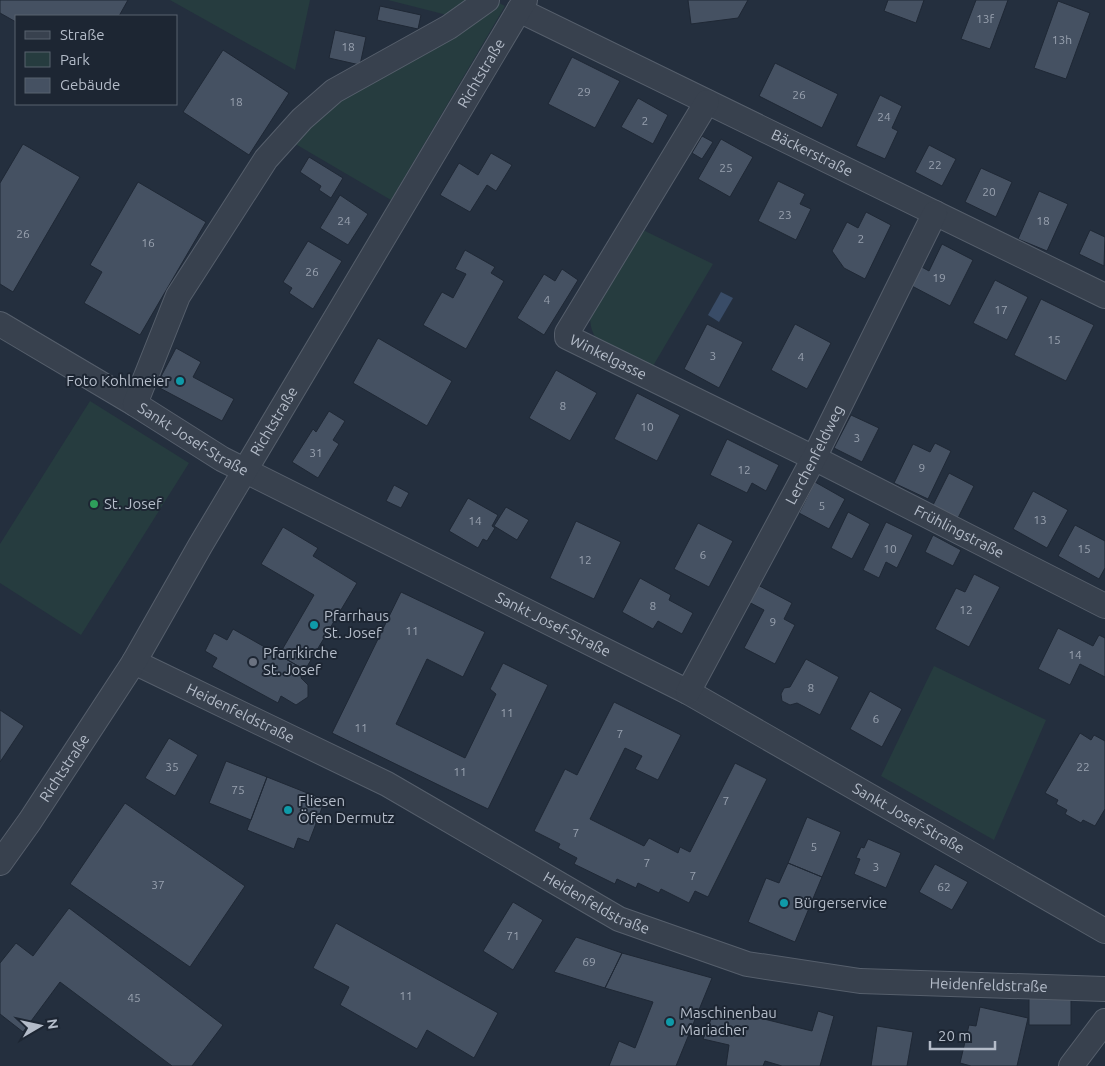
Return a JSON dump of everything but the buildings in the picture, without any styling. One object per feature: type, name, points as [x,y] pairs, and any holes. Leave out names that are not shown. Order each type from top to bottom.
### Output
[{"type":"street","points":[[135,404],[178,296],[266,159],[302,119],[334,91],[449,27],[487,0]]},
{"type":"street","name":"Bäckerstraße","points":[[522,5],[707,102],[1105,296]]},
{"type":"street","name":"Richtstraße","points":[[0,862],[30,821],[134,662],[200,546],[522,5]]},
{"type":"street","name":"Winkelgasse","points":[[707,102],[567,333],[567,336],[814,458]]},
{"type":"street","name":"Lerchenfeldweg","points":[[688,692],[814,458],[935,213]]},
{"type":"street","name":"Sankt Josef-Straße","points":[[0,324],[245,472],[688,692],[1105,931]]},
{"type":"street","name":"Frühlingstraße","points":[[814,458],[1105,606]]},
{"type":"street","name":"Heidenfeldstraße","points":[[134,662],[387,784],[619,919],[747,964],[860,981],[1105,989]]},
{"type":"street","points":[[1071,1066],[1105,1021]]},
{"type":"green space","points":[[170,0],[310,0],[295,70]]},
{"type":"green space","points":[[388,0],[474,0],[451,16]]},
{"type":"green space","points":[[495,1],[505,6],[391,200],[292,142],[340,95]]},
{"type":"green space","points":[[643,230],[713,264],[653,366],[605,345],[594,335],[590,321],[590,316]]},
{"type":"green space","name":"St. Josef","points":[[90,401],[189,463],[81,635],[0,583],[0,544]]},
{"type":"green space","points":[[934,666],[1046,720],[994,840],[881,776]]},
{"type":"water","points":[[721,292],[733,298],[719,322],[708,315]]},
{"type":"place","name":"Foto Kohlmeier","points":[[180,381]]},
{"type":"place","name":"St. Josef","points":[[94,504]]},
{"type":"place","name":"Pfarrhaus St. Josef","points":[[314,625]]},
{"type":"place","name":"Pfarrkirche St. Josef","points":[[253,662]]},
{"type":"place","name":"Fliesen Öfen Dermutz","points":[[288,810]]},
{"type":"place","name":"Bürgerservice","points":[[784,903]]},
{"type":"place","name":"Maschinenbau Mariacher","points":[[670,1022]]}]
